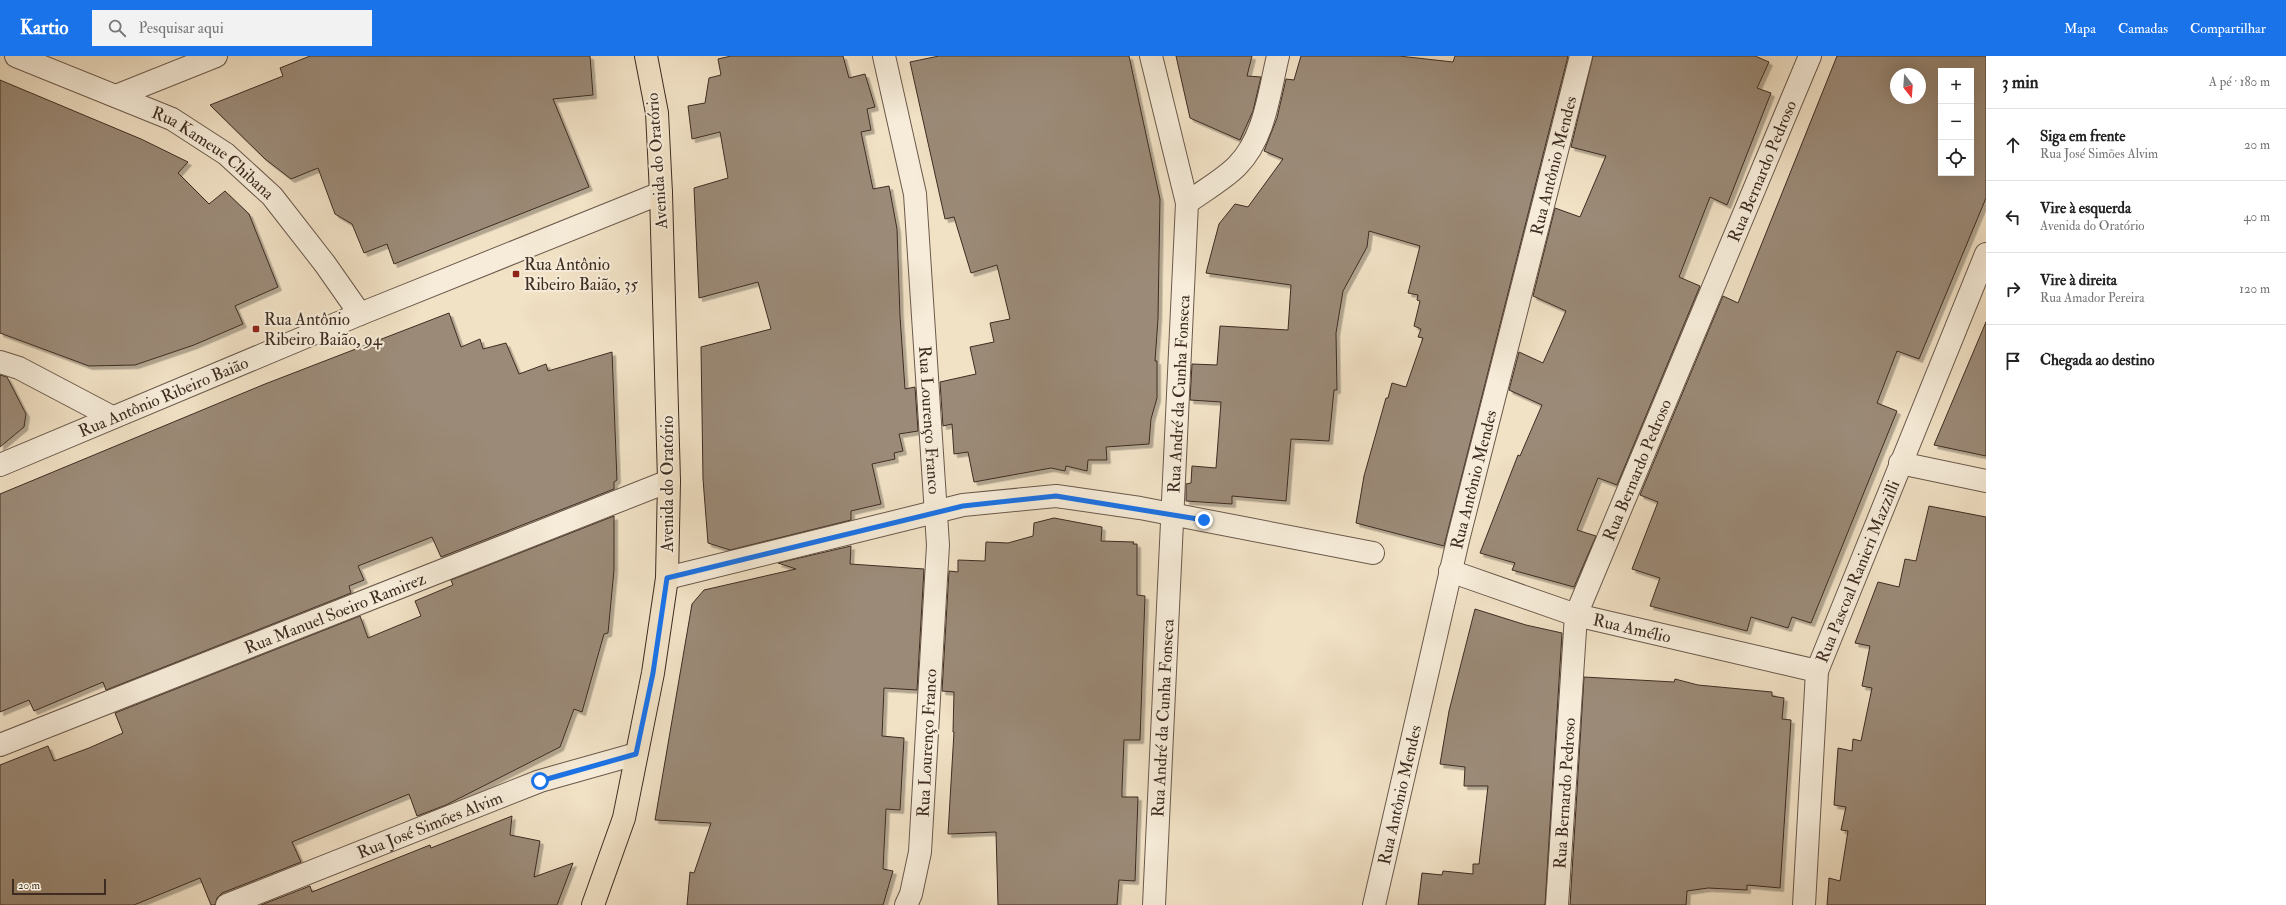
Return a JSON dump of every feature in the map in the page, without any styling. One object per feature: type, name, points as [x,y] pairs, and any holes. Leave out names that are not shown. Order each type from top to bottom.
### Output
[{"type":"main road","name":"Avenida do Oratório","points":[[593,905],[624,818],[653,673],[667,578],[669,481],[661,193],[657,112],[646,56]]},
{"type":"street","name":"Rua Kameue Chibana","points":[[16,56],[172,119],[226,154],[272,196],[325,264],[360,314]]},
{"type":"street","points":[[116,96],[216,56]]},
{"type":"street","name":"Rua Lourenço Franco","points":[[884,56],[915,194],[938,545],[920,852],[911,894],[906,905]]},
{"type":"street","name":"Rua André da Cunha Fonseca","points":[[1151,56],[1188,203],[1154,905]]},
{"type":"street","points":[[1188,203],[1236,166],[1253,145],[1263,120],[1278,56]]},
{"type":"street","name":"Rua Antônio Mendes","points":[[1374,905],[1450,571],[1582,56]]},
{"type":"street","name":"Rua Bernardo Pedroso","points":[[1556,905],[1576,615],[1810,56]]},
{"type":"street","name":"Rua Antônio Ribeiro Baião","points":[[0,466],[112,417],[360,314],[661,193]]},
{"type":"street","name":"Rua Pascoal Ranieri Mazzilli","points":[[1804,905],[1817,671],[1900,463],[1986,254]]},
{"type":"street","points":[[0,362],[19,368],[112,417]]},
{"type":"street","points":[[1900,463],[1986,481]]},
{"type":"street","name":"Rua Manuel Soeiro Ramirez","points":[[0,745],[669,481]]},
{"type":"street","points":[[667,578],[801,544],[963,506],[1056,496],[1173,514],[1373,553]]},
{"type":"street","name":"Rua Amélio","points":[[1450,571],[1576,615],[1817,671]]},
{"type":"street","name":"Rua José Simões Alvim","points":[[227,905],[540,781],[636,754]]},
{"type":"building","points":[[310,56],[590,56],[593,95],[553,99],[589,187],[394,264],[387,244],[364,253],[352,224],[335,214],[318,168],[291,179],[265,159],[210,105],[283,76],[280,68]]},
{"type":"building","points":[[731,56],[843,56],[849,78],[865,74],[875,107],[867,109],[871,130],[861,132],[873,189],[889,186],[897,229],[900,316],[905,389],[915,387],[918,431],[899,434],[903,451],[894,453],[895,459],[872,464],[881,504],[851,511],[851,520],[730,550],[708,543],[703,479],[701,347],[771,329],[758,282],[699,298],[694,188],[728,178],[720,132],[692,139],[688,106],[705,103],[709,78],[721,75],[718,59]]},
{"type":"building","points":[[939,56],[1129,56],[1160,199],[1158,319],[1155,361],[1157,361],[1157,398],[1151,419],[1149,444],[1106,447],[1107,460],[1088,460],[1087,471],[1066,466],[1065,471],[1051,468],[974,482],[968,452],[954,454],[952,424],[943,426],[940,382],[976,374],[970,347],[994,342],[990,323],[1010,319],[997,265],[971,273],[954,217],[945,219],[910,62]]},
{"type":"building","points":[[1176,56],[1252,56],[1247,76],[1261,77],[1253,111],[1240,140],[1190,118]]},
{"type":"building","points":[[1301,56],[1399,56],[1453,62],[1455,56],[1568,56],[1444,546],[1356,523],[1364,476],[1386,398],[1388,398],[1392,383],[1406,387],[1423,338],[1418,337],[1421,329],[1414,326],[1420,301],[1417,300],[1418,295],[1408,293],[1420,246],[1369,231],[1367,247],[1343,291],[1336,333],[1337,390],[1334,390],[1329,441],[1291,439],[1286,501],[1232,496],[1232,504],[1186,501],[1186,484],[1191,483],[1192,466],[1216,468],[1221,402],[1190,400],[1192,364],[1217,365],[1220,326],[1288,330],[1291,285],[1206,273],[1219,224],[1235,204],[1248,207],[1283,159],[1264,151],[1277,118],[1286,79],[1294,80]]},
{"type":"building","points":[[1593,56],[1755,56],[1769,62],[1757,88],[1771,93],[1727,205],[1710,197],[1679,277],[1700,286],[1617,485],[1598,478],[1577,530],[1596,536],[1574,587],[1512,570],[1515,563],[1480,553],[1518,455],[1520,456],[1542,405],[1509,390],[1519,352],[1543,363],[1566,311],[1533,296],[1555,208],[1580,217],[1606,156],[1571,147]]},
{"type":"building","points":[[1837,56],[1986,56],[1986,198],[1919,359],[1897,351],[1877,403],[1897,411],[1811,623],[1792,617],[1788,628],[1751,617],[1747,631],[1650,606],[1660,578],[1632,569],[1658,502],[1640,495],[1723,296],[1738,303]]},
{"type":"building","points":[[0,80],[141,139],[188,162],[178,173],[209,204],[225,191],[249,214],[278,287],[235,306],[243,324],[194,345],[135,365],[89,366],[0,333]]},
{"type":"building","points":[[449,313],[461,347],[480,339],[483,349],[506,343],[519,374],[546,364],[548,371],[612,352],[617,480],[614,482],[614,489],[441,557],[432,537],[358,566],[364,580],[349,586],[351,593],[106,690],[103,682],[34,711],[29,700],[0,712],[0,494],[265,384]]},
{"type":"building","points":[[1986,322],[1986,456],[1934,445]]},
{"type":"building","points":[[0,375],[7,377],[26,414],[24,427],[0,447]]},
{"type":"building","points":[[1929,506],[1986,517],[1986,905],[1827,905],[1829,878],[1840,881],[1848,831],[1841,830],[1846,807],[1834,805],[1838,748],[1852,751],[1853,739],[1861,741],[1872,688],[1862,686],[1870,646],[1855,643],[1878,582],[1899,587],[1905,559],[1916,561]]},
{"type":"building","points":[[614,516],[614,570],[608,633],[604,634],[582,712],[574,709],[560,747],[446,805],[417,816],[409,794],[292,842],[301,862],[222,893],[217,898],[215,905],[211,905],[200,878],[134,905],[0,905],[0,765],[48,746],[54,761],[89,748],[123,733],[115,713],[360,616],[368,638],[421,616],[415,601],[453,585],[451,580]]},
{"type":"building","points":[[1054,518],[1102,527],[1101,541],[1134,542],[1133,544],[1137,544],[1137,595],[1145,596],[1140,740],[1124,740],[1122,789],[1122,797],[1138,797],[1135,881],[1119,880],[1117,905],[998,905],[996,832],[948,834],[954,732],[954,692],[942,691],[949,571],[958,572],[958,560],[985,561],[986,542],[1008,543],[1033,536],[1034,523]]},
{"type":"building","points":[[851,546],[850,564],[924,569],[917,690],[884,688],[882,736],[904,738],[900,810],[886,809],[883,869],[893,871],[883,905],[687,905],[690,872],[694,873],[711,823],[655,820],[692,604],[704,590],[796,569],[778,563]]},
{"type":"building","points":[[1475,609],[1526,625],[1562,633],[1545,905],[1418,905],[1422,873],[1442,875],[1443,871],[1473,874],[1473,864],[1479,864],[1488,786],[1464,786],[1465,767],[1440,764],[1449,711]]},
{"type":"building","points":[[1584,677],[1674,682],[1675,679],[1698,685],[1772,692],[1772,696],[1784,698],[1782,719],[1791,720],[1780,888],[1747,885],[1747,890],[1708,888],[1687,891],[1686,905],[1570,905]]},
{"type":"building","points":[[512,816],[510,835],[540,841],[534,877],[573,863],[557,905],[261,905],[310,886],[312,892],[430,845],[431,848]]},
{"type":"place","name":"Rua Antônio Ribeiro Baião, 35","points":[[516,274]]},
{"type":"place","name":"Rua Antônio Ribeiro Baião, 94","points":[[256,329]]},
{"type":"route","points":[[540,781],[636,754],[653,673],[667,578],[801,544],[963,506],[1056,496],[1140,508],[1204,520]]}]
